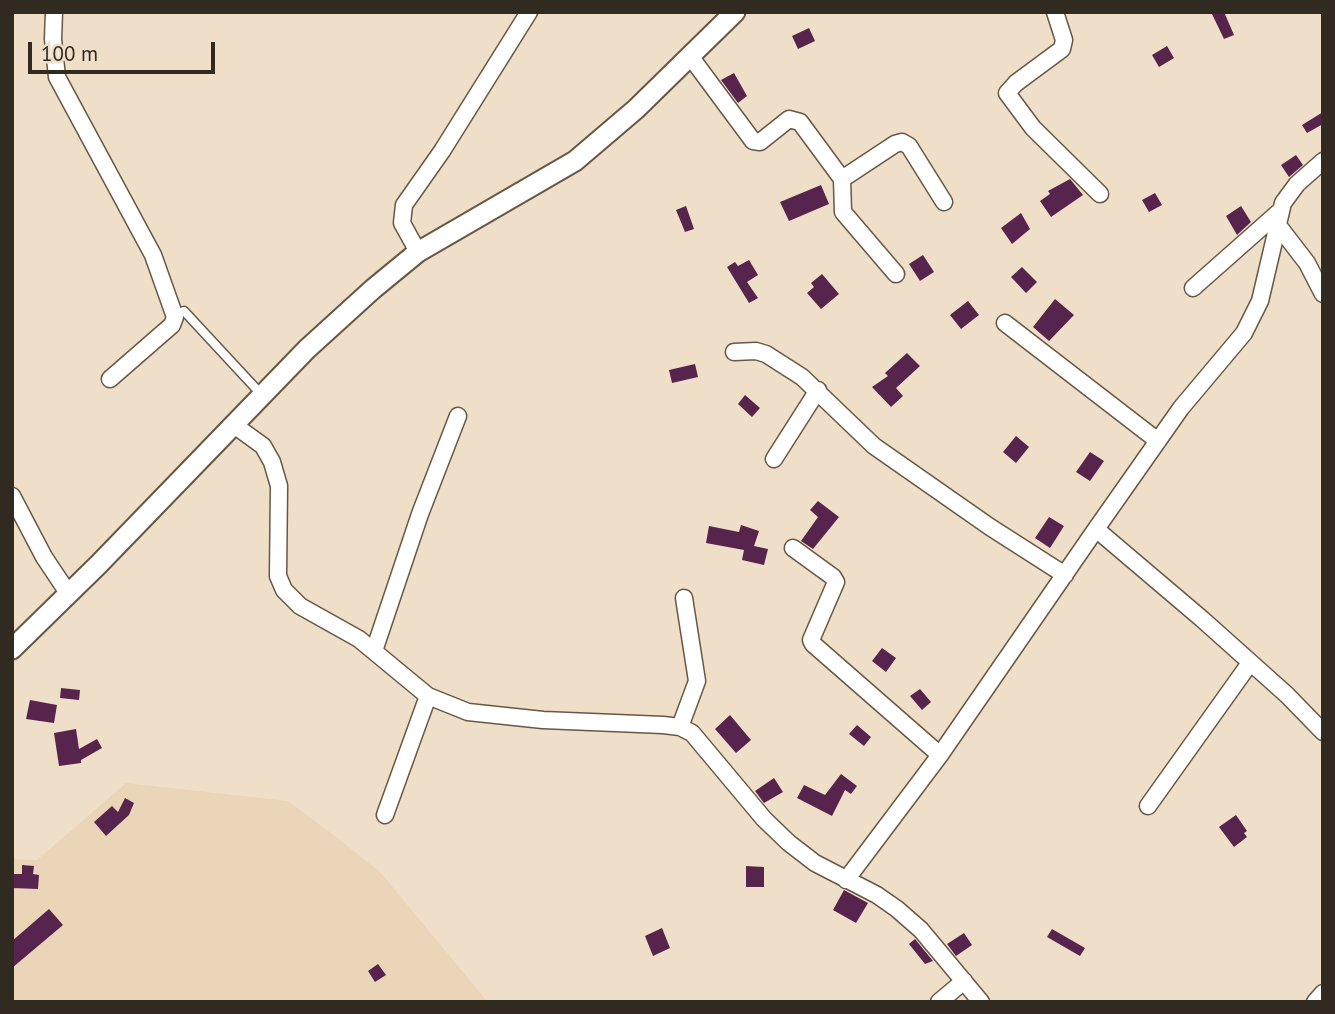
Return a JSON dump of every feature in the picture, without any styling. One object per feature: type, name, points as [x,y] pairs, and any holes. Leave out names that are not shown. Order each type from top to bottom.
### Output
[{"type":"street","points":[[54,12],[53,40],[57,77],[153,255],[175,315],[172,326],[110,379]]},
{"type":"street","points":[[418,252],[402,223],[404,205],[442,151],[528,12]]},
{"type":"street","points":[[12,649],[98,565],[316,341],[418,252],[575,161],[636,109],[735,12]]},
{"type":"street","points":[[1055,12],[1064,40],[1062,48],[1010,87],[1007,93],[1033,128],[1100,194]]},
{"type":"street","points":[[690,56],[753,141],[760,142],[789,119],[800,122],[842,179],[843,212],[896,274]]},
{"type":"street","points":[[842,179],[902,142],[909,146],[944,202]]},
{"type":"street","points":[[846,880],[940,755],[1158,441],[1201,382],[1230,352],[1252,319],[1260,301],[1279,217],[1297,184],[1323,161]]},
{"type":"street","points":[[1193,288],[1279,217]]},
{"type":"street","points":[[1279,217],[1323,294]]},
{"type":"street","points":[[1005,323],[1158,441]]},
{"type":"street","points":[[734,352],[755,351],[766,354],[818,390],[874,446],[990,527],[1065,575]]},
{"type":"street","points":[[774,459],[818,390]]},
{"type":"street","points":[[374,652],[420,514],[458,416]]},
{"type":"street","points":[[234,425],[263,446],[276,474],[279,486],[276,563],[278,576],[284,590],[300,606],[359,639],[428,696],[468,712],[543,720],[680,727],[692,733],[755,809],[789,843],[816,863],[887,902],[921,930],[981,1002]]},
{"type":"street","points":[[12,496],[44,557],[68,593]]},
{"type":"street","points":[[1096,529],[1250,663],[1323,732]]},
{"type":"street","points":[[793,548],[836,582],[811,640],[813,644],[940,755]]},
{"type":"street","points":[[680,727],[697,681],[684,598]]},
{"type":"street","points":[[1148,806],[1250,663]]},
{"type":"street","points":[[385,815],[428,696]]},
{"type":"street","points":[[939,1002],[964,981]]},
{"type":"street","points":[[1315,1002],[1323,993]]},
{"type":"lane","points":[[175,315],[184,311],[262,395]]},
{"type":"shaded area","points":[[126,783],[288,801],[381,873],[488,1002],[12,1002],[12,859],[37,860]]},
{"type":"building","points":[[1211,12],[1224,12],[1234,35],[1224,39]]},
{"type":"building","points":[[809,28],[815,41],[798,49],[792,36]]},
{"type":"building","points":[[1167,46],[1174,58],[1159,67],[1152,55]]},
{"type":"building","points":[[734,73],[747,96],[738,103],[721,80]]},
{"type":"building","points":[[1323,112],[1323,124],[1307,133],[1302,125]]},
{"type":"building","points":[[1296,155],[1303,165],[1289,177],[1281,165]]},
{"type":"building","points":[[1070,179],[1083,195],[1051,217],[1040,201],[1050,194],[1048,191]]},
{"type":"building","points":[[821,185],[829,204],[789,221],[780,202]]},
{"type":"building","points":[[1155,193],[1162,205],[1149,212],[1142,200]]},
{"type":"building","points":[[686,206],[694,229],[685,232],[676,210]]},
{"type":"building","points":[[1241,206],[1251,222],[1237,235],[1226,216]]},
{"type":"building","points":[[1021,213],[1030,229],[1012,244],[1001,228]]},
{"type":"building","points":[[923,255],[934,272],[920,281],[909,264]]},
{"type":"building","points":[[749,260],[758,275],[747,282],[758,298],[749,303],[727,267],[735,262],[738,266]]},
{"type":"building","points":[[1022,267],[1037,282],[1026,293],[1011,277]]},
{"type":"building","points":[[822,274],[839,294],[821,309],[807,293],[814,287],[811,283]]},
{"type":"building","points":[[1055,299],[1074,315],[1049,341],[1033,327]]},
{"type":"building","points":[[968,301],[979,315],[961,329],[950,315]]},
{"type":"building","points":[[907,353],[920,366],[896,388],[903,396],[891,407],[872,387],[888,376],[885,373]]},
{"type":"building","points":[[695,364],[698,377],[672,383],[669,370]]},
{"type":"building","points":[[745,395],[760,408],[752,417],[738,404]]},
{"type":"building","points":[[1016,436],[1029,447],[1016,463],[1003,452]]},
{"type":"building","points":[[1090,452],[1104,461],[1090,481],[1076,472]]},
{"type":"building","points":[[818,501],[839,517],[813,549],[801,541],[818,517],[810,510]]},
{"type":"building","points":[[1049,517],[1064,526],[1050,548],[1035,538]]},
{"type":"building","points":[[741,525],[759,531],[754,546],[768,549],[764,565],[742,560],[744,550],[706,543],[709,526],[739,532]]},
{"type":"building","points":[[882,648],[896,658],[886,672],[872,661]]},
{"type":"building","points":[[61,688],[80,690],[79,700],[60,698]]},
{"type":"building","points":[[920,689],[931,702],[922,710],[910,696]]},
{"type":"building","points":[[30,700],[57,705],[54,723],[26,719]]},
{"type":"building","points":[[730,715],[751,740],[736,753],[715,729]]},
{"type":"building","points":[[857,725],[871,737],[864,746],[849,734]]},
{"type":"building","points":[[76,729],[79,749],[97,739],[102,748],[81,760],[81,763],[59,766],[54,733]]},
{"type":"building","points":[[841,774],[857,786],[851,794],[845,790],[832,816],[797,798],[804,785],[825,795]]},
{"type":"building","points":[[774,778],[783,792],[764,803],[755,791]]},
{"type":"building","points":[[125,798],[134,803],[129,815],[106,836],[94,822],[112,806],[118,812]]},
{"type":"building","points":[[1236,815],[1247,831],[1244,833],[1247,837],[1234,847],[1219,827]]},
{"type":"building","points":[[22,865],[34,866],[33,874],[39,875],[38,889],[12,888],[12,874],[22,874]]},
{"type":"building","points":[[746,866],[764,867],[764,887],[746,887]]},
{"type":"building","points":[[844,890],[868,903],[856,923],[833,910]]},
{"type":"building","points":[[49,909],[63,925],[12,968],[12,941]]},
{"type":"building","points":[[662,928],[670,948],[653,956],[645,936]]},
{"type":"building","points":[[1052,929],[1085,948],[1080,956],[1047,937]]},
{"type":"building","points":[[964,933],[972,945],[956,956],[947,944]]},
{"type":"building","points":[[915,939],[933,961],[925,964],[909,944]]},
{"type":"building","points":[[378,964],[386,975],[375,982],[368,971]]}]
